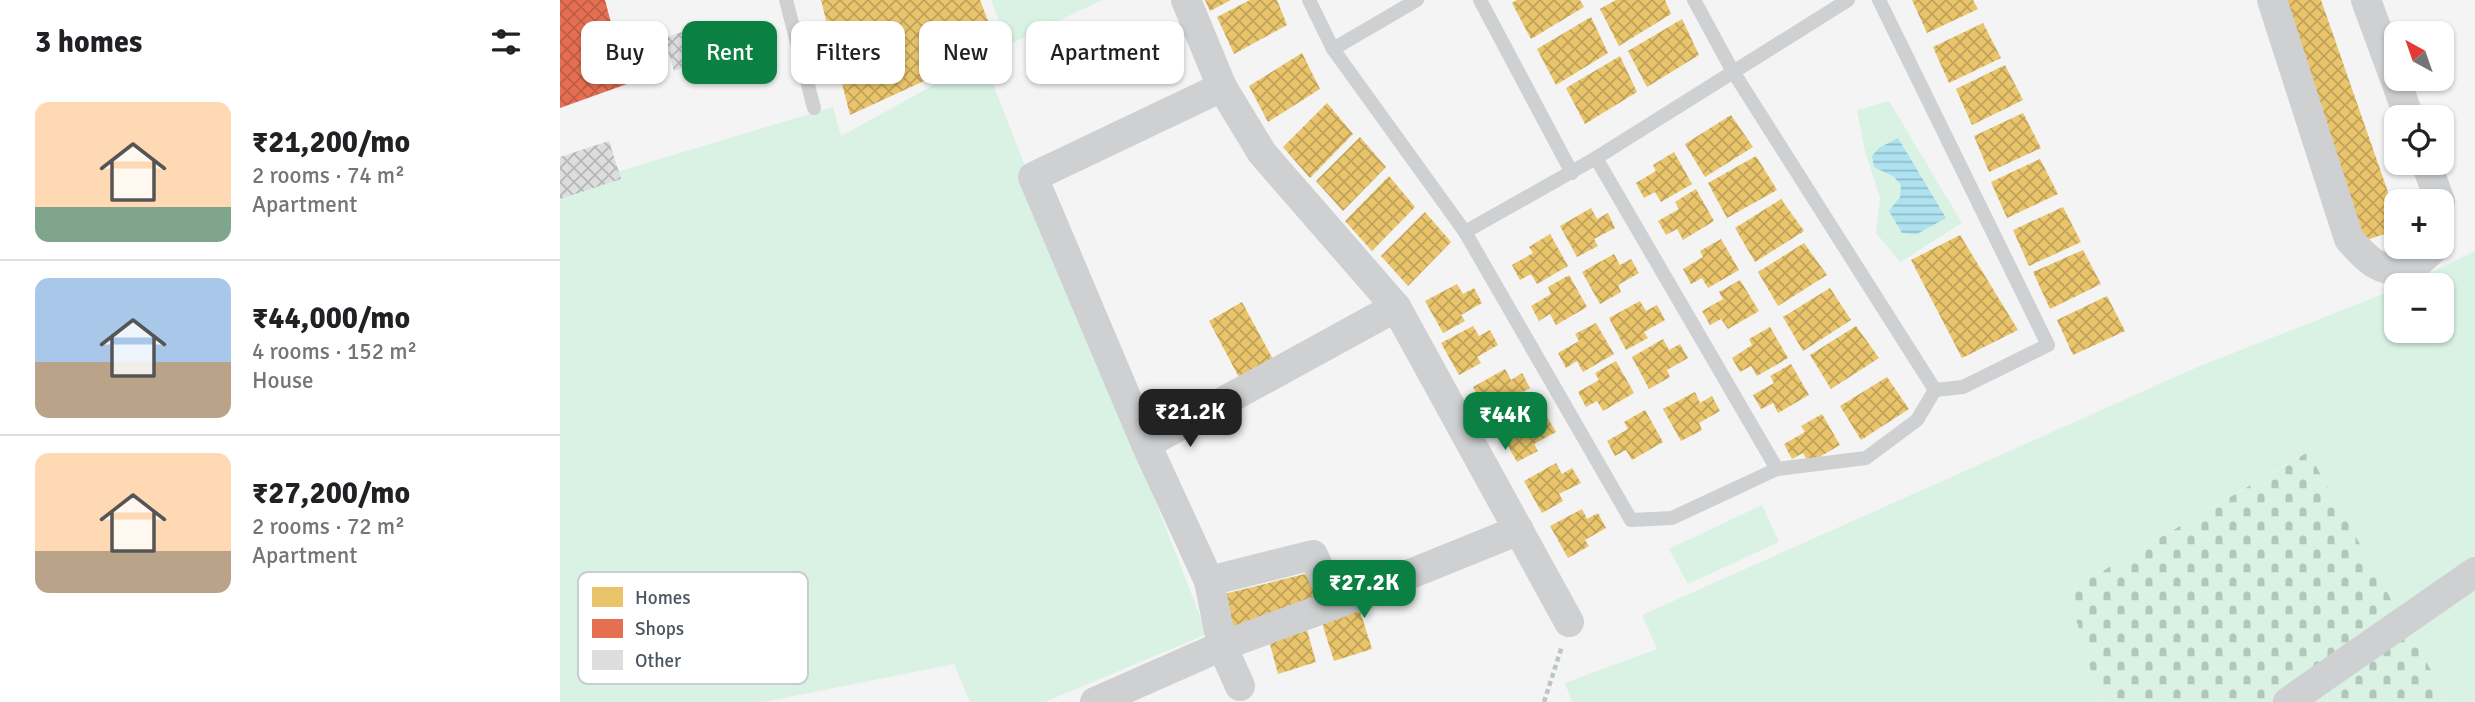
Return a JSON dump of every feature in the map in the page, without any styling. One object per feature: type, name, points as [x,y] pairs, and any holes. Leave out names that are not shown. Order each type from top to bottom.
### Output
[{"type":"street","points":[[1186,0],[1222,87],[1262,153],[1396,307],[1569,622]]},
{"type":"street","points":[[2272,0],[2349,239],[2370,264],[2389,272],[2409,271],[2422,259]]},
{"type":"street","points":[[2366,0],[2405,105]]},
{"type":"street","points":[[1222,87],[1033,177],[1146,444],[1209,582],[1222,646],[1240,686]]},
{"type":"street","points":[[1146,444],[1396,307]]},
{"type":"street","points":[[1095,702],[1222,646],[1336,604],[1519,530]]},
{"type":"street","points":[[1209,582],[1313,555],[1336,604]]},
{"type":"street","points":[[2288,702],[2475,572]]},
{"type":"lane","points":[[786,0],[814,108]]},
{"type":"lane","points":[[1309,0],[1333,49],[1465,232],[1631,520],[1672,518],[1777,468],[1866,458],[1917,420],[1935,390]]},
{"type":"lane","points":[[1333,49],[1417,0]]},
{"type":"lane","points":[[1480,0],[1572,173]]},
{"type":"lane","points":[[1694,0],[1732,70],[1935,390]]},
{"type":"lane","points":[[1465,232],[1597,158],[1732,70],[1848,0]]},
{"type":"lane","points":[[1879,0],[2048,345],[1963,387],[1935,390]]},
{"type":"lane","points":[[1597,158],[1777,468]]},
{"type":"path","points":[[1544,702],[1569,622]]},
{"type":"green space","points":[[991,0],[1102,0],[1058,21],[1026,21],[1026,36],[1012,43],[1012,21],[999,21]]},
{"type":"green space","points":[[936,84],[993,84],[1207,634],[1045,702],[970,702],[954,664],[764,702],[560,702],[560,189],[833,107],[841,136]]},
{"type":"green space","points":[[1889,101],[1962,223],[1900,262],[1876,233],[1880,198],[1865,151],[1857,110]]},
{"type":"green space","points":[[2475,251],[2475,702],[2449,702],[2307,452],[2068,591],[2100,702],[1572,702],[1565,683],[1657,649],[1642,615],[2200,366],[2384,294],[2384,343],[2454,343],[2454,273],[2429,273]]},
{"type":"green space","points":[[2308,452],[2449,702],[2100,702],[2068,591]]},
{"type":"green space","points":[[1762,505],[1779,542],[1688,584],[1669,549]]},
{"type":"water","points":[[1898,138],[1946,218],[1917,234],[1902,233],[1889,211],[1900,197],[1901,185],[1894,177],[1874,167],[1872,156],[1879,148]]},
{"type":"building: Homes","points":[[821,0],[980,0],[988,21],[919,21],[919,83],[850,115],[842,84],[905,84],[905,21],[826,21]]},
{"type":"building: Homes","points":[[1205,0],[1231,0],[1210,11]]},
{"type":"building: Homes","points":[[1250,0],[1277,0],[1287,25],[1234,54],[1217,17]]},
{"type":"building: Homes","points":[[1517,0],[1580,0],[1584,7],[1531,39],[1512,3]]},
{"type":"building: Homes","points":[[1616,0],[1665,0],[1671,14],[1619,46],[1600,9]]},
{"type":"building: Homes","points":[[1912,0],[1973,0],[1978,9],[1927,33]]},
{"type":"building: Homes","points":[[2281,0],[2321,0],[2387,189],[2384,189],[2384,234],[2364,241]]},
{"type":"building: Homes","points":[[1591,17],[1608,53],[1556,85],[1537,49]]},
{"type":"building: Homes","points":[[1682,19],[1699,55],[1647,87],[1628,51]]},
{"type":"building: Homes","points":[[1983,23],[2001,58],[1949,83],[1933,47]]},
{"type":"building: Homes","points":[[1302,53],[1320,89],[1268,122],[1249,86]]},
{"type":"building: Homes","points":[[1620,56],[1637,92],[1585,124],[1566,88]]},
{"type":"building: Homes","points":[[2005,65],[2023,100],[1972,125],[1956,89]]},
{"type":"building: Homes","points":[[1327,103],[1353,134],[1310,178],[1283,147]]},
{"type":"building: Homes","points":[[2023,113],[2041,148],[1989,172],[1974,136]]},
{"type":"building: Homes","points":[[1731,115],[1753,147],[1705,177],[1685,144]]},
{"type":"building: Homes","points":[[1360,137],[1386,167],[1343,211],[1316,181]]},
{"type":"building: Homes","points":[[1674,152],[1692,184],[1661,202],[1655,192],[1644,198],[1636,183],[1656,171],[1653,165]]},
{"type":"building: Homes","points":[[1756,156],[1777,190],[1727,218],[1708,183]]},
{"type":"building: Homes","points":[[2040,159],[2058,194],[2007,218],[1991,182]]},
{"type":"building: Homes","points":[[1389,176],[1415,207],[1372,251],[1345,221]]},
{"type":"building: Homes","points":[[1696,189],[1714,221],[1683,240],[1677,229],[1666,235],[1658,221],[1679,209],[1675,202]]},
{"type":"building: Homes","points":[[1781,199],[1804,231],[1755,262],[1735,228]]},
{"type":"building: Homes","points":[[2063,207],[2081,242],[2029,266],[2013,230]]},
{"type":"building: Homes","points":[[1591,208],[1597,219],[1608,213],[1615,228],[1594,239],[1598,246],[1577,257],[1560,226]]},
{"type":"building: Homes","points":[[1425,212],[1451,242],[1408,286],[1381,256]]},
{"type":"building: Homes","points":[[1550,234],[1568,266],[1537,284],[1531,274],[1520,280],[1512,265],[1533,253],[1529,247]]},
{"type":"building: Homes","points":[[1960,235],[2018,330],[1962,358],[1911,260]]},
{"type":"building: Homes","points":[[1721,239],[1739,270],[1708,288],[1702,278],[1691,284],[1683,269],[1703,257],[1700,251]]},
{"type":"building: Homes","points":[[1804,243],[1827,275],[1778,306],[1758,272]]},
{"type":"building: Homes","points":[[2083,250],[2101,284],[2050,309],[2033,272]]},
{"type":"building: Homes","points":[[1614,254],[1620,265],[1631,259],[1639,273],[1618,285],[1621,292],[1600,304],[1582,272]]},
{"type":"building: Homes","points":[[1569,275],[1587,307],[1556,325],[1550,314],[1539,321],[1531,306],[1551,294],[1548,287]]},
{"type":"building: Homes","points":[[1740,280],[1759,311],[1728,329],[1721,319],[1710,325],[1702,311],[1723,299],[1719,292]]},
{"type":"building: Homes","points":[[1457,284],[1463,294],[1474,288],[1482,303],[1461,315],[1465,321],[1443,333],[1425,301]]},
{"type":"building: Homes","points":[[1830,288],[1851,320],[1803,351],[1783,317]]},
{"type":"building: Homes","points":[[2107,296],[2125,331],[2073,355],[2057,320]]},
{"type":"building: Homes","points":[[1640,301],[1646,311],[1657,305],[1665,320],[1644,332],[1648,338],[1626,350],[1609,318]]},
{"type":"building: Homes","points":[[1242,302],[1275,363],[1241,381],[1209,321]]},
{"type":"building: Homes","points":[[1596,323],[1614,354],[1583,372],[1577,361],[1566,368],[1558,353],[1579,341],[1575,334]]},
{"type":"building: Homes","points":[[1473,326],[1479,336],[1490,330],[1498,345],[1477,357],[1481,363],[1459,375],[1441,343]]},
{"type":"building: Homes","points":[[1856,326],[1879,358],[1831,389],[1810,355]]},
{"type":"building: Homes","points":[[1770,327],[1788,358],[1757,376],[1751,366],[1740,372],[1732,358],[1752,345],[1749,339]]},
{"type":"building: Homes","points":[[1663,339],[1669,350],[1680,344],[1688,358],[1667,370],[1670,377],[1649,389],[1632,357]]},
{"type":"building: Homes","points":[[1616,361],[1634,393],[1603,411],[1597,401],[1586,407],[1578,392],[1599,380],[1595,373]]},
{"type":"building: Homes","points":[[1791,364],[1809,395],[1778,413],[1773,403],[1761,409],[1753,395],[1774,383],[1770,376]]},
{"type":"building: Homes","points":[[1505,369],[1511,380],[1522,373],[1530,388],[1508,400],[1512,407],[1491,419],[1473,387]]},
{"type":"building: Homes","points":[[1887,377],[1909,409],[1861,440],[1840,406]]},
{"type":"building: Homes","points":[[1695,392],[1700,403],[1712,396],[1720,411],[1699,423],[1702,430],[1681,441],[1663,409]]},
{"type":"building: Homes","points":[[1645,410],[1663,442],[1632,460],[1626,450],[1615,456],[1607,441],[1628,429],[1624,422]]},
{"type":"building: Homes","points":[[1530,413],[1536,424],[1547,417],[1556,432],[1534,444],[1538,451],[1517,462],[1499,430]]},
{"type":"building: Homes","points":[[1822,414],[1840,445],[1809,463],[1803,453],[1792,459],[1784,444],[1805,432],[1801,426]]},
{"type":"building: Homes","points":[[1556,463],[1562,474],[1572,468],[1581,483],[1559,494],[1563,501],[1542,513],[1524,481]]},
{"type":"building: Homes","points":[[1582,509],[1587,519],[1598,513],[1606,528],[1585,540],[1589,546],[1568,558],[1550,526]]},
{"type":"building: Homes","points":[[1317,571],[1325,606],[1232,628],[1224,594]]},
{"type":"building: Homes","points":[[1360,611],[1372,649],[1334,661],[1322,623]]},
{"type":"building: Homes","points":[[1305,623],[1316,662],[1278,674],[1267,633]]},
{"type":"building: Shops","points":[[560,0],[605,0],[610,21],[581,21],[581,84],[627,84],[560,108]]},
{"type":"building: Other","points":[[682,32],[682,68],[674,71],[668,51],[668,37]]},
{"type":"building: Other","points":[[609,141],[621,179],[560,199],[560,157]]}]
